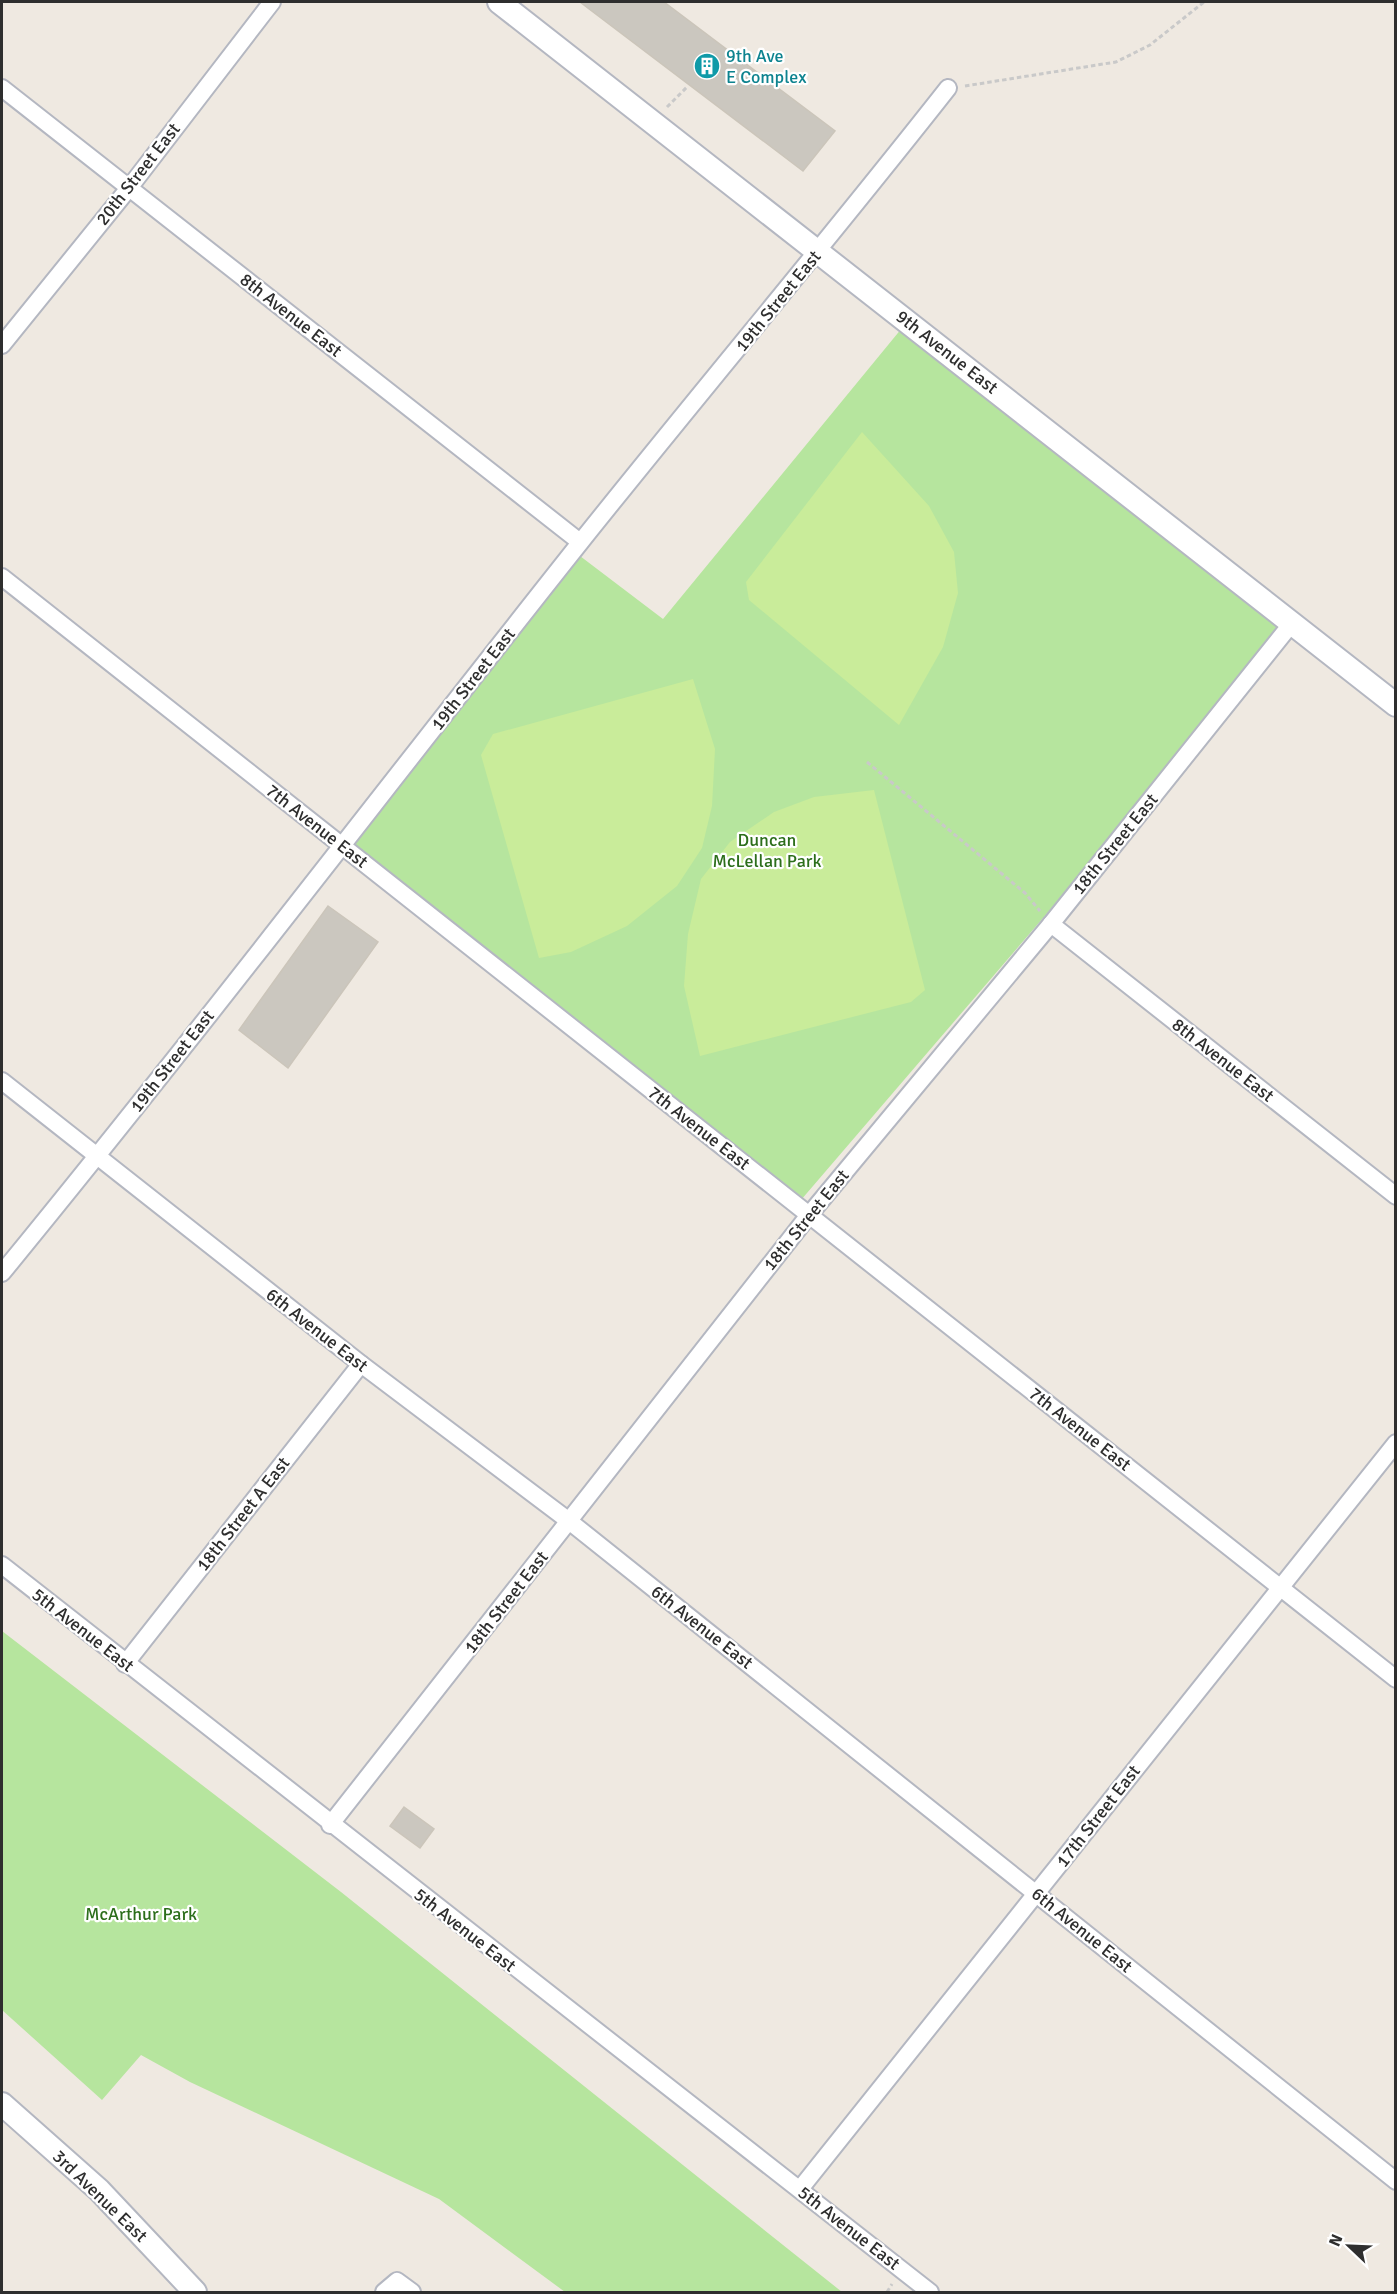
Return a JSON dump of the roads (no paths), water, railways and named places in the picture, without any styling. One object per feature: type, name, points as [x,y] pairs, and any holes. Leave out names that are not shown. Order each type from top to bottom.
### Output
[{"type":"street","name":"20th Street East","points":[[2,345],[129,188],[272,2]]},
{"type":"street","name":"9th Avenue East","points":[[498,2],[653,121],[1395,705]]},
{"type":"street","name":"8th Avenue East","points":[[2,88],[580,542]]},
{"type":"street","name":"19th Street East","points":[[2,1274],[97,1157],[580,542],[819,252],[948,88]]},
{"type":"street","name":"7th Avenue East","points":[[2,577],[1395,1679]]},
{"type":"street","name":"18th Street East","points":[[330,1824],[809,1215],[1051,924],[1292,623]]},
{"type":"street","name":"8th Avenue East","points":[[1051,924],[1395,1196]]},
{"type":"street","name":"6th Avenue East","points":[[2,1081],[361,1364],[569,1521],[1395,2181]]},
{"type":"street","name":"18th Street A East","points":[[125,1664],[361,1364]]},
{"type":"street","name":"17th Street East","points":[[800,2189],[1395,1443]]},
{"type":"street","name":"5th Avenue East","points":[[2,1565],[125,1664],[930,2292]]},
{"type":"street","name":"3rd Avenue East","points":[[2,2104],[99,2190],[195,2292]]},
{"type":"street","points":[[384,2292],[397,2281],[412,2292]]},
{"type":"place","name":"9th Ave E Complex","points":[[707,66]]},
{"type":"park label","name":"Duncan McLellan Park","points":[[767,850]]},
{"type":"park label","name":"McArthur Park","points":[[141,1914]]}]
